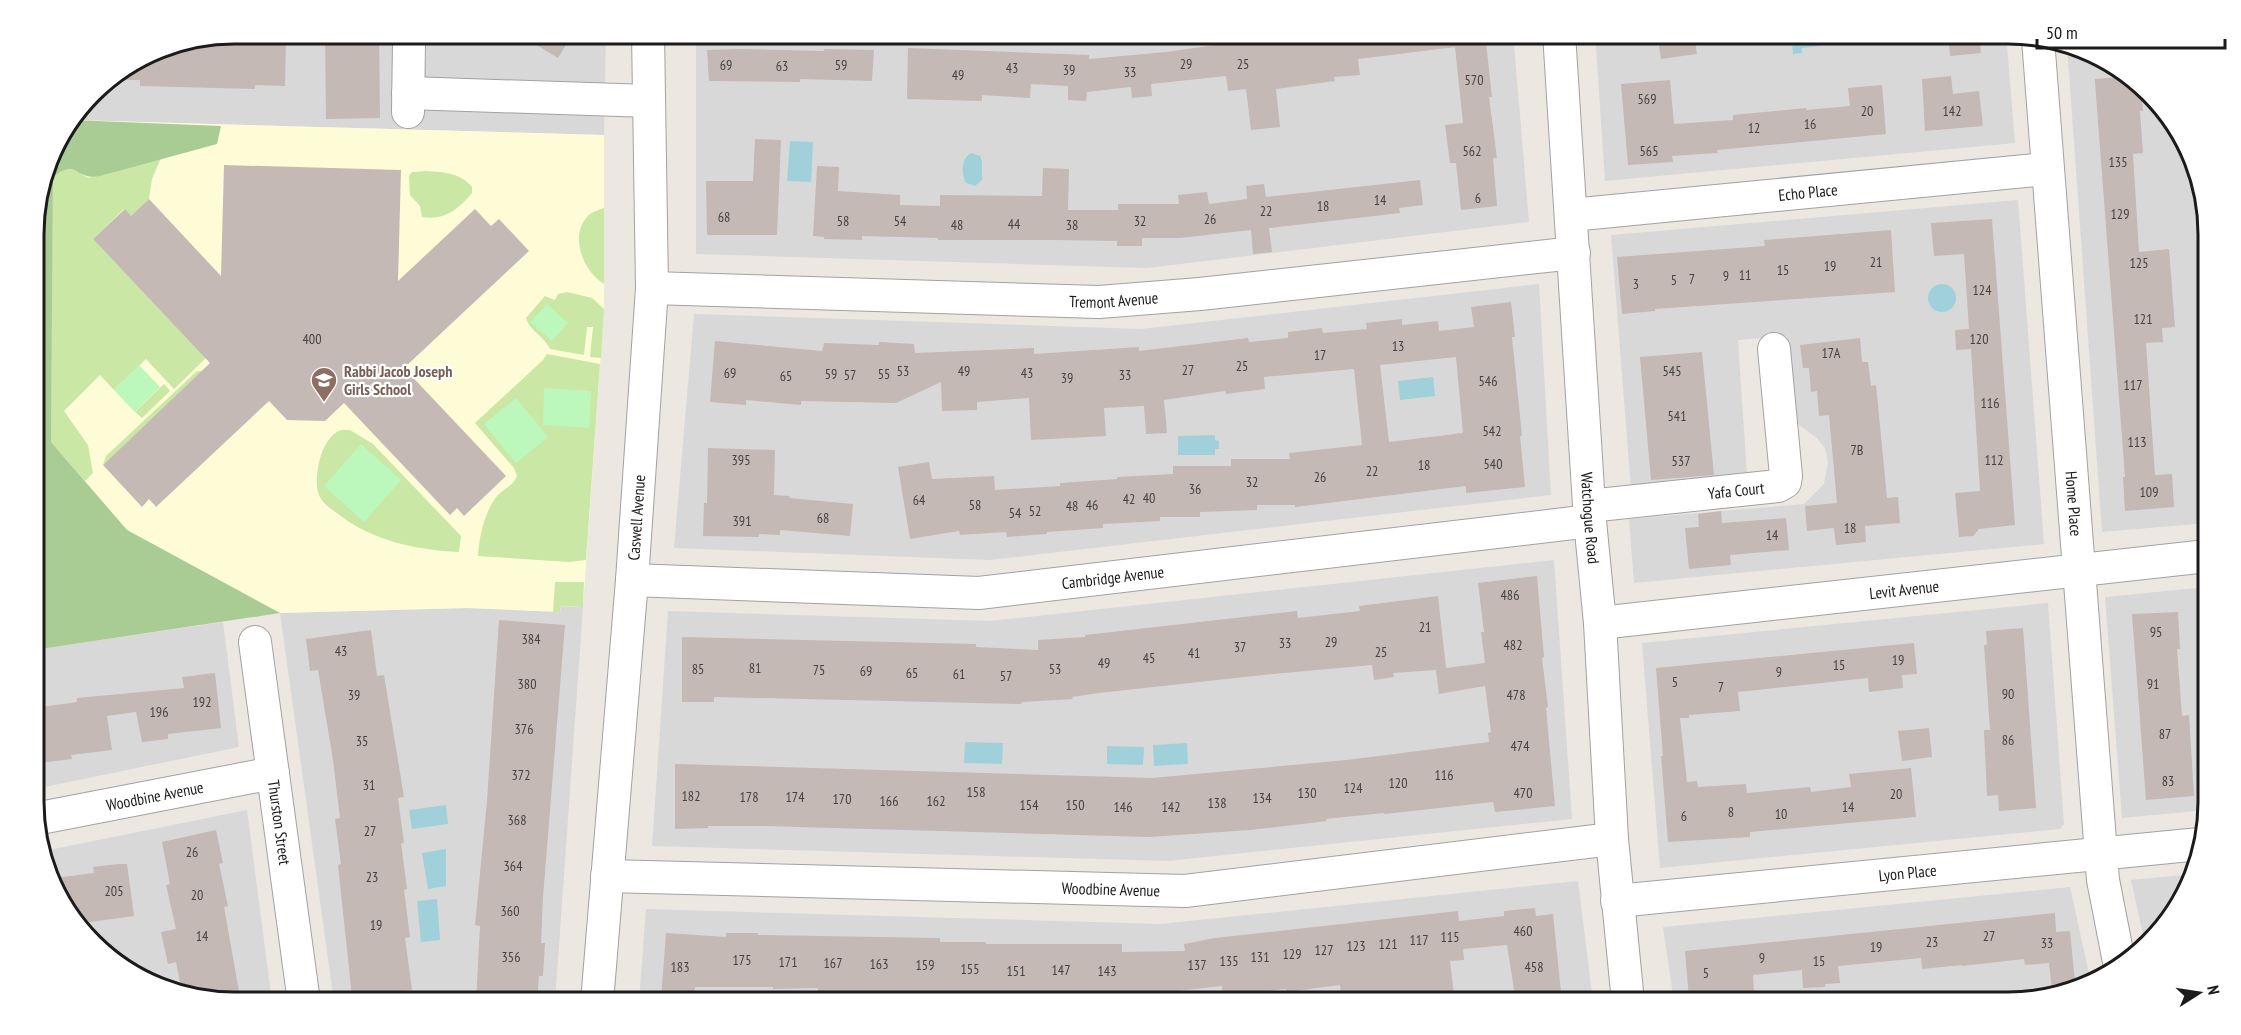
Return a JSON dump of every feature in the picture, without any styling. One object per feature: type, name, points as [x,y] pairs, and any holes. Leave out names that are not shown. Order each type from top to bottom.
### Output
[{"type":"street","points":[[409,44],[408,102],[649,101]]},
{"type":"street","name":"Caswell Avenue","points":[[598,992],[632,580],[652,288],[648,44]]},
{"type":"street","name":"Watchogue Road","points":[[1560,44],[1590,513],[1600,623],[1612,839],[1627,991]]},
{"type":"street","name":"Home Place","points":[[2038,46],[2100,854],[2104,890],[2118,956]]},
{"type":"street","name":"Echo Place","points":[[1571,215],[2046,169]]},
{"type":"street","name":"Tremont Avenue","points":[[652,288],[1099,302],[1212,293],[1574,253]]},
{"type":"street","name":"Yafa Court","points":[[1590,513],[1778,486],[1785,482],[1774,349]]},
{"type":"street","name":"Cambridge Avenue","points":[[632,580],[979,593],[1590,513]]},
{"type":"street","name":"Levit Avenue","points":[[1600,623],[2198,557]]},
{"type":"street","name":"Thurston Street","points":[[255,642],[303,992]]},
{"type":"street","name":"Woodbine Avenue","points":[[45,817],[273,773]]},
{"type":"street","name":"Woodbine Avenue","points":[[607,876],[1185,891],[1612,839]]},
{"type":"street","name":"Lyon Place","points":[[1617,901],[2193,845]]},
{"type":"shaded area","points":[[606,44],[604,135],[81,120],[108,91],[138,69],[172,54],[208,45]]},
{"type":"shaded area","points":[[696,44],[1514,44],[1529,222],[1147,268],[696,254]]},
{"type":"shaded area","points":[[1596,44],[2007,44],[2015,143],[1605,181]]},
{"type":"shaded area","points":[[2068,54],[2103,69],[2123,83],[2142,99],[2158,118],[2172,138],[2191,184],[2198,233],[2198,524],[2102,532]]},
{"type":"shaded area","name":"Rabbi Jacob Joseph Girls School","points":[[81,120],[604,135],[604,309],[583,607],[561,606],[560,612],[467,608],[280,613],[127,530],[51,442],[71,135]]},
{"type":"shaded area","points":[[2018,200],[2044,544],[1634,583],[1629,519],[1804,504],[1824,484],[1828,462],[1825,448],[1817,438],[1794,421],[1787,336],[1738,340],[1747,476],[1631,489],[1611,235]]},
{"type":"shaded area","points":[[1539,284],[1551,495],[989,560],[674,548],[694,314],[1141,329]]},
{"type":"shaded area","points":[[1554,560],[1572,819],[1167,861],[652,846],[668,611],[990,621]]},
{"type":"shaded area","points":[[2198,588],[2197,811],[2122,818],[2105,597]]},
{"type":"shaded area","points":[[2048,603],[2064,824],[2060,829],[1660,868],[1642,643]]},
{"type":"shaded area","points":[[561,606],[583,607],[556,992],[333,992],[280,613],[467,608],[560,612]]},
{"type":"shaded area","points":[[223,622],[239,747],[44,787],[44,649]]},
{"type":"shaded area","points":[[247,810],[271,992],[233,992],[196,988],[161,977],[138,966],[99,936],[83,917],[69,897],[50,850]]},
{"type":"shaded area","points":[[2182,875],[2172,897],[2143,935],[2131,880]]},
{"type":"shaded area","points":[[1578,881],[1592,991],[640,992],[646,909],[1160,924]]},
{"type":"shaded area","points":[[2070,887],[2089,973],[2045,988],[2020,991],[1672,991],[1663,927]]},
{"type":"green space","points":[[81,120],[221,126],[217,144],[100,176],[92,177],[67,169],[53,177],[51,442],[127,530],[280,613],[44,648],[44,221],[50,184],[58,161],[69,138]]},
{"type":"green space","points":[[161,158],[152,179],[149,199],[131,216],[124,209],[93,239],[206,358],[174,389],[146,359],[114,390],[100,375],[64,411],[88,445],[93,473],[85,481],[51,442],[53,177],[63,170],[71,169],[88,178]]},
{"type":"green space","points":[[426,171],[457,176],[468,182],[472,187],[472,193],[450,213],[430,218],[422,217],[420,206],[410,195],[409,176],[412,172]]},
{"type":"green space","points":[[604,208],[604,284],[585,263],[581,254],[579,234],[587,217]]},
{"type":"green space","points":[[567,292],[592,298],[604,309],[601,358],[590,357],[593,327],[587,327],[584,355],[550,349],[528,322],[526,318],[545,296],[555,300],[558,294]]},
{"type":"green space","points":[[547,304],[568,323],[552,341],[530,322]]},
{"type":"green space","points":[[547,354],[600,364],[586,560],[569,562],[478,556],[483,527],[490,506],[517,476],[514,468],[475,423]]},
{"type":"green space","points":[[139,365],[160,387],[135,412],[114,390]]},
{"type":"green space","points":[[197,371],[202,371],[103,465],[106,456]]},
{"type":"green space","points":[[164,384],[170,391],[142,418],[135,412]]},
{"type":"green space","points":[[544,388],[591,391],[589,428],[543,425]]},
{"type":"green space","points":[[516,398],[548,437],[516,463],[484,424]]},
{"type":"green space","points":[[341,430],[350,430],[373,444],[461,536],[459,552],[411,546],[380,537],[351,523],[324,503],[317,487],[319,463],[332,435]]},
{"type":"green space","points":[[361,444],[401,480],[364,522],[324,486]]},
{"type":"green space","points":[[555,582],[584,582],[583,607],[561,606],[560,612],[553,612]]},
{"type":"water","points":[[1792,44],[1826,44],[1802,48],[1802,53],[1793,54]]},
{"type":"water","points":[[790,141],[813,142],[811,182],[787,181]]},
{"type":"water","points":[[971,153],[980,156],[982,161],[982,180],[975,186],[966,183],[963,175],[965,159]]},
{"type":"water","points":[[1942,284],[1952,288],[1956,298],[1952,308],[1942,312],[1932,308],[1928,298],[1932,288]]},
{"type":"water","points":[[1433,377],[1435,396],[1400,400],[1398,381]]},
{"type":"water","points":[[1215,435],[1215,440],[1219,441],[1219,449],[1215,449],[1215,455],[1178,455],[1178,436]]},
{"type":"water","points":[[965,742],[1003,743],[1002,764],[964,763]]},
{"type":"water","points":[[1187,743],[1188,764],[1154,766],[1153,745]]},
{"type":"water","points":[[1107,746],[1144,747],[1143,765],[1107,764]]},
{"type":"water","points":[[446,805],[448,824],[412,829],[409,810]]},
{"type":"water","points":[[446,849],[446,886],[428,889],[422,853]]},
{"type":"water","points":[[437,899],[440,940],[421,942],[417,901]]},
{"type":"building","points":[[286,44],[285,86],[255,85],[255,89],[140,86],[140,80],[122,80],[138,69],[184,50],[208,45]]},
{"type":"building","points":[[325,44],[379,44],[380,118],[326,119]]},
{"type":"building","points":[[535,44],[566,44],[558,58]]},
{"type":"building","points":[[1223,44],[1486,44],[1492,97],[1489,97],[1497,158],[1493,158],[1497,206],[1461,210],[1456,163],[1450,163],[1445,125],[1463,123],[1455,47],[1358,59],[1360,75],[1334,77],[1335,81],[1276,89],[1280,127],[1251,130],[1246,89],[1228,91],[1226,76],[1151,84],[1152,96],[1132,98],[1131,87],[1087,92],[1086,101],[1068,100],[1068,86],[1031,84],[1030,98],[982,95],[982,101],[907,99],[908,48],[1089,55],[1089,59]]},
{"type":"building","points":[[1659,44],[1696,44],[1697,54],[1661,59]]},
{"type":"building","points":[[1949,44],[1980,44],[1981,53],[1950,56]]},
{"type":"building","points":[[707,50],[874,50],[872,81],[800,79],[800,82],[709,81]]},
{"type":"building","points":[[1951,76],[1953,94],[1979,91],[1983,126],[1925,131],[1922,79]]},
{"type":"building","points":[[2115,78],[2142,99],[2143,111],[2140,111],[2143,153],[2133,154],[2139,252],[2169,249],[2175,327],[2162,328],[2163,342],[2146,343],[2155,475],[2172,474],[2174,507],[2125,511],[2123,477],[2125,477],[2095,79]]},
{"type":"building","points":[[1670,80],[1674,124],[1733,120],[1733,115],[1850,106],[1848,88],[1882,85],[1886,134],[1717,150],[1718,153],[1672,156],[1673,162],[1628,165],[1621,84]]},
{"type":"building","points":[[755,139],[781,140],[777,235],[707,235],[706,181],[753,181]]},
{"type":"building","points":[[224,165],[401,170],[398,281],[475,209],[491,226],[499,219],[529,251],[404,368],[506,476],[464,516],[457,508],[450,515],[344,403],[325,421],[287,420],[269,401],[156,507],[149,499],[142,507],[103,465],[210,363],[93,239],[125,209],[131,216],[149,199],[221,276]]},
{"type":"building","points":[[817,166],[839,167],[838,191],[900,195],[900,205],[940,206],[940,195],[1042,196],[1043,168],[1069,169],[1068,210],[1118,210],[1118,204],[1179,204],[1178,195],[1207,192],[1209,204],[1247,199],[1246,186],[1264,184],[1266,197],[1420,180],[1423,205],[1399,208],[1400,213],[1269,228],[1272,252],[1253,254],[1251,230],[1180,238],[1142,238],[1142,246],[1117,246],[1117,241],[938,240],[938,238],[862,236],[862,240],[824,239],[824,237],[813,236]]},
{"type":"building","points":[[1992,219],[2015,525],[1979,529],[1973,536],[1959,537],[1955,493],[1980,491],[1971,349],[1956,350],[1955,330],[1969,329],[1964,254],[1934,256],[1931,223]]},
{"type":"building","points":[[1891,230],[1895,292],[1655,309],[1655,311],[1622,314],[1617,257],[1765,246],[1764,240]]},
{"type":"building","points":[[1511,302],[1525,487],[1466,493],[1466,486],[1295,507],[1295,505],[1257,505],[1257,510],[1200,512],[1200,517],[1160,517],[1160,521],[1103,524],[1103,528],[1047,532],[1047,534],[1007,537],[1006,532],[960,535],[959,531],[910,539],[898,467],[929,462],[932,479],[994,476],[995,490],[1060,486],[1060,483],[1117,479],[1117,477],[1173,474],[1173,466],[1231,466],[1231,459],[1290,459],[1289,453],[1362,445],[1354,369],[1264,377],[1265,389],[1226,394],[1225,391],[1164,400],[1167,433],[1146,434],[1144,406],[1104,408],[1106,436],[1031,440],[1029,398],[977,402],[977,410],[942,411],[941,382],[896,403],[801,401],[801,405],[746,400],[746,405],[710,402],[715,341],[822,351],[824,343],[879,345],[879,342],[914,344],[915,353],[1034,348],[1034,354],[1139,347],[1139,351],[1248,338],[1249,342],[1288,338],[1288,332],[1322,328],[1323,333],[1367,329],[1366,323],[1402,319],[1402,325],[1438,321],[1439,331],[1474,327],[1471,307]],"holes":[[[1456,357],[1463,433],[1389,442],[1380,365]]]},
{"type":"building","points":[[1860,338],[1862,362],[1868,362],[1871,386],[1876,385],[1887,498],[1898,497],[1900,523],[1865,526],[1866,542],[1836,545],[1834,528],[1807,531],[1805,506],[1837,503],[1829,415],[1819,416],[1817,391],[1811,392],[1809,368],[1803,368],[1800,345]]},
{"type":"building","points":[[1702,352],[1714,475],[1651,480],[1640,357]]},
{"type":"building","points":[[708,448],[775,450],[774,495],[853,504],[850,536],[780,530],[780,535],[759,534],[759,537],[703,536],[704,503],[707,503]]},
{"type":"building","points":[[1721,511],[1722,523],[1786,518],[1789,550],[1730,555],[1731,565],[1689,569],[1685,528],[1699,527],[1698,514]]},
{"type":"building","points":[[1537,576],[1555,806],[1495,812],[1493,802],[1326,819],[1327,821],[1250,830],[1149,837],[764,826],[708,826],[708,828],[675,829],[675,764],[1152,778],[1347,760],[1489,742],[1488,733],[1491,732],[1485,686],[1439,694],[1436,670],[1393,673],[1394,677],[1374,680],[1372,665],[1099,693],[1072,697],[1073,699],[1022,702],[1021,704],[714,697],[714,702],[682,702],[682,637],[976,644],[976,647],[1038,650],[1038,640],[1085,637],[1085,635],[1297,611],[1298,618],[1360,611],[1359,606],[1438,596],[1446,668],[1485,663],[1478,583]]},
{"type":"building","points":[[2178,612],[2180,649],[2177,649],[2182,716],[2189,715],[2194,796],[2146,800],[2132,614]]},
{"type":"building","points":[[499,620],[565,625],[543,897],[541,943],[545,943],[543,976],[539,976],[538,992],[477,992],[480,926],[475,925],[487,801]]},
{"type":"building","points":[[2023,628],[2036,808],[1999,811],[1998,795],[1987,796],[1984,730],[1990,730],[1984,645],[1987,645],[1986,631]]},
{"type":"building","points":[[371,630],[377,676],[384,675],[404,797],[398,798],[404,843],[401,843],[410,937],[405,938],[412,990],[351,992],[338,865],[341,864],[335,819],[340,818],[333,760],[318,670],[310,671],[306,639]]},
{"type":"building","points":[[1914,643],[1917,674],[1902,675],[1903,688],[1869,692],[1868,678],[1738,692],[1740,711],[1689,715],[1689,718],[1680,718],[1687,782],[1697,781],[1698,787],[1746,784],[1747,793],[1810,787],[1811,792],[1851,787],[1849,774],[1911,768],[1916,817],[1750,832],[1750,837],[1668,842],[1656,668]]},
{"type":"building","points":[[215,673],[221,728],[168,734],[168,739],[142,742],[136,712],[107,716],[112,750],[71,755],[72,759],[44,762],[44,707],[77,702],[77,698],[184,688],[182,677]]},
{"type":"building","points":[[1929,728],[1932,757],[1902,761],[1898,731]]},
{"type":"building","points":[[216,830],[223,863],[219,864],[228,906],[224,907],[239,992],[208,990],[180,983],[176,962],[168,964],[161,932],[176,929],[166,885],[170,884],[162,842]]},
{"type":"building","points":[[127,864],[134,916],[87,922],[83,917],[69,897],[60,877],[94,873],[93,867]]},
{"type":"building","points":[[1535,908],[1536,916],[1553,914],[1561,991],[1514,991],[1507,945],[1463,949],[1464,960],[1450,961],[1454,991],[1341,991],[1340,985],[1291,991],[1287,991],[1286,989],[1223,991],[1222,986],[1173,991],[818,991],[818,988],[695,987],[695,992],[662,992],[666,933],[726,937],[726,933],[758,933],[758,935],[940,938],[940,942],[986,942],[986,944],[1122,944],[1122,952],[1185,951],[1184,944],[1215,938],[1458,911],[1459,921],[1504,916],[1504,911]]},
{"type":"building","points":[[2055,913],[2056,932],[2070,931],[2075,979],[2051,986],[2049,963],[2025,965],[2024,959],[1922,969],[1921,958],[1838,966],[1840,983],[1825,984],[1825,987],[1803,988],[1802,970],[1753,975],[1754,991],[1688,991],[1685,951]]},
{"type":"place","name":"Rabbi Jacob Joseph Girls School","points":[[324,403]]}]
